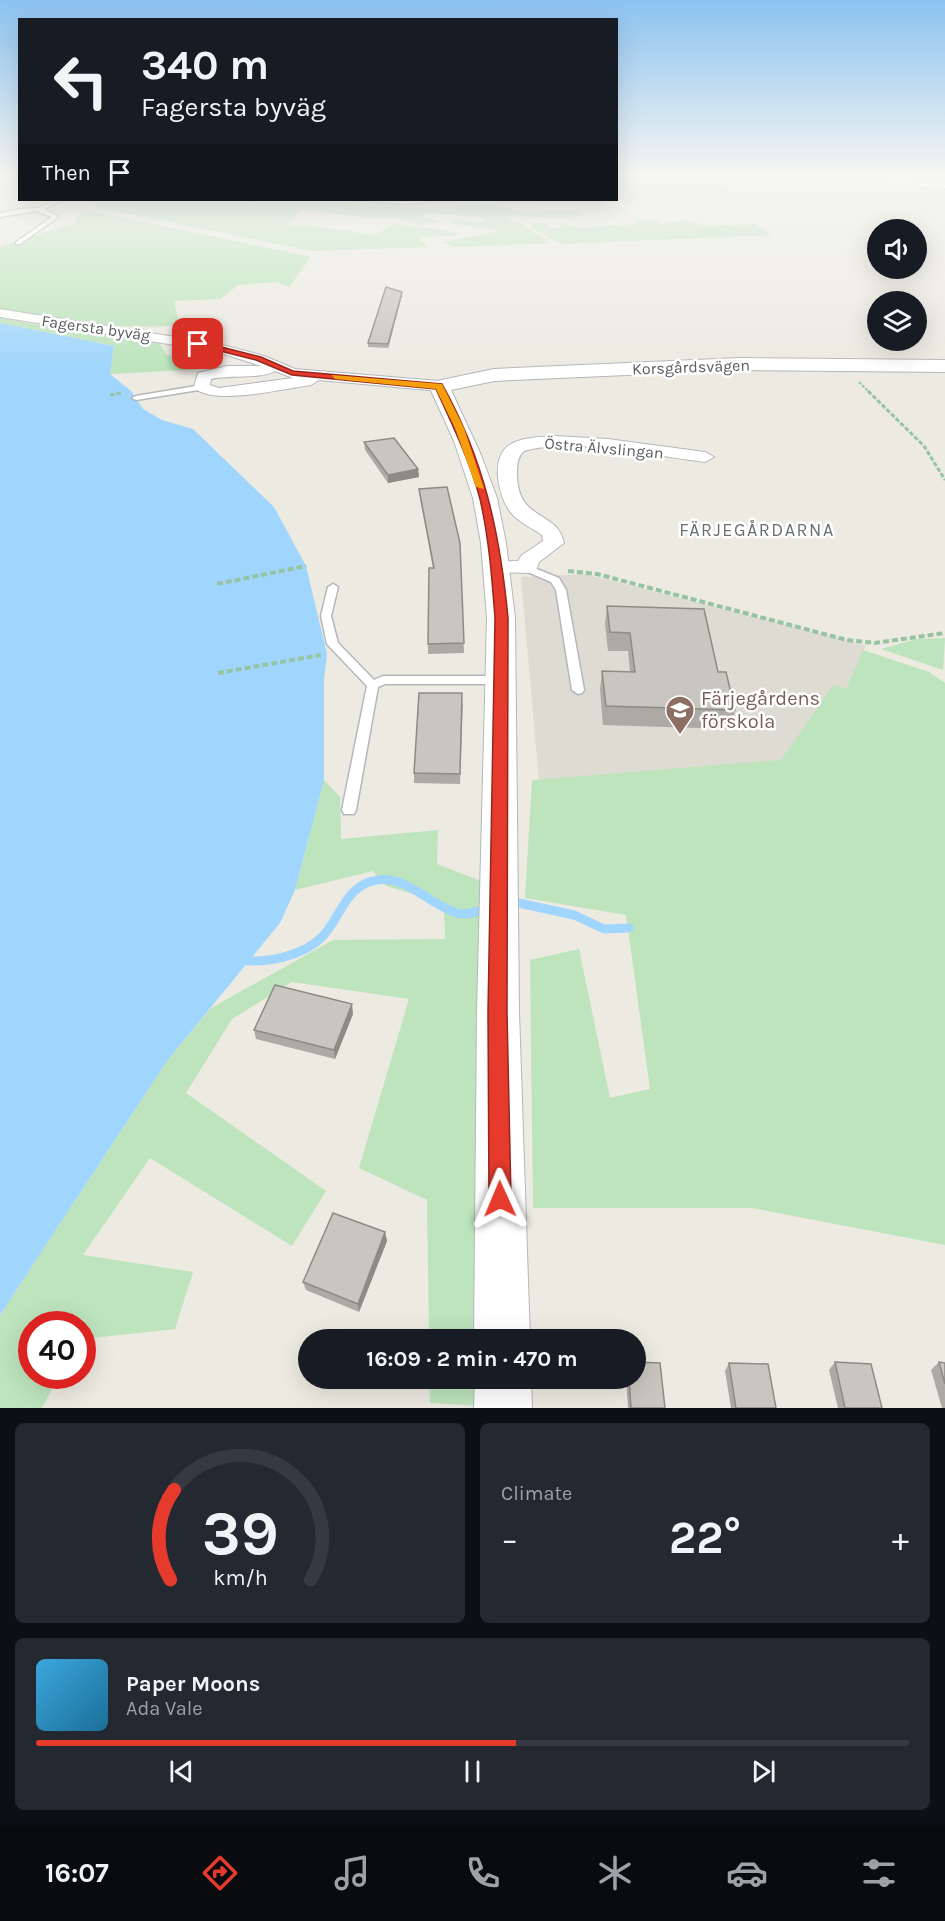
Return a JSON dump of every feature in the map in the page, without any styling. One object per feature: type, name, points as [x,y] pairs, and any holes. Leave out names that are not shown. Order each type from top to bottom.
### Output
[{"type":"street","name":"Fagersta byväg","points":[[0,313],[219,348],[259,359],[292,373],[439,386]]},
{"type":"street","name":"Korsgårdsvägen","points":[[439,386],[494,375],[740,364],[945,366]]},
{"type":"street","points":[[292,373],[254,369],[227,371],[204,376],[202,387],[218,393],[273,387],[328,376]]},
{"type":"street","points":[[439,386],[460,428],[512,568],[501,618],[498,1012],[502,1329]]},
{"type":"street","name":"Östra Älvslingan","points":[[512,568],[554,543],[552,533],[515,506],[511,496],[508,487],[509,461],[511,453],[517,448],[536,442],[566,442],[705,457]]},
{"type":"street","points":[[503,1389],[503,1408]]},
{"type":"lane","points":[[18,243],[26,238]]},
{"type":"lane","points":[[136,398],[202,387]]},
{"type":"lane","points":[[512,568],[555,580],[561,590],[578,690]]},
{"type":"lane","points":[[333,587],[326,616],[333,644],[373,685]]},
{"type":"lane","points":[[373,685],[383,680],[501,680]]},
{"type":"lane","points":[[349,810],[373,685]]},
{"type":"path","points":[[849,364],[863,388],[924,446],[945,480]]},
{"type":"path","points":[[218,584],[306,566]]},
{"type":"path","points":[[512,568],[597,574],[847,640],[875,643],[918,635],[945,633]]},
{"type":"path","points":[[218,673],[327,654]]},
{"type":"shaded area","name":"Färjegårdens förskola","points":[[586,574],[866,645],[806,781],[541,804],[521,577]]},
{"type":"green space","points":[[29,238],[219,238],[311,257],[289,287],[278,282],[238,285],[220,299],[174,301],[179,325],[135,327],[43,318],[0,309],[0,247]]},
{"type":"green space","points":[[247,238],[418,238],[428,247],[313,251]]},
{"type":"green space","points":[[465,238],[543,238],[551,243],[454,247],[443,242]]},
{"type":"green space","points":[[549,238],[708,238],[560,244]]},
{"type":"green space","points":[[0,318],[62,329],[157,339],[167,355],[206,360],[204,369],[110,374],[114,346],[0,323]]},
{"type":"green space","points":[[945,638],[943,670],[881,649],[917,639]]},
{"type":"green space","points":[[863,650],[929,672],[945,683],[945,1245],[752,1208],[533,1208],[530,960],[579,949],[610,1098],[650,1089],[626,915],[525,898],[532,780],[781,760],[833,685],[846,689]]},
{"type":"green space","points":[[324,780],[340,797],[341,839],[438,830],[437,864],[486,883],[484,1329],[429,1329],[427,1200],[359,1168],[409,999],[292,982],[232,1019],[186,1093],[326,1191],[292,1246],[150,1158],[83,1255],[193,1272],[175,1329],[96,1338],[96,1311],[18,1311],[18,1389],[52,1389],[42,1408],[0,1408],[0,1315],[167,1061],[211,1008],[333,940],[445,939],[444,903],[386,886],[373,871],[295,890]]},
{"type":"green space","points":[[429,1389],[484,1389],[483,1406],[430,1403]]},
{"type":"water","points":[[0,323],[114,346],[110,374],[131,391],[143,409],[162,420],[193,429],[274,507],[306,566],[327,654],[324,679],[324,780],[295,890],[280,923],[167,1061],[0,1315]]},
{"type":"building","points":[[386,287],[402,292],[388,344],[368,343]]},
{"type":"building","points":[[394,438],[418,469],[388,475],[364,442]]},
{"type":"building","points":[[447,487],[460,543],[464,643],[428,644],[429,568],[434,568],[419,489]]},
{"type":"building","points":[[607,606],[704,609],[718,672],[726,672],[735,710],[606,706],[602,671],[635,672],[630,633],[610,632]]},
{"type":"building","points":[[419,693],[462,693],[460,774],[414,773]]},
{"type":"building","points":[[275,985],[352,1004],[334,1050],[254,1030]]},
{"type":"building","points":[[333,1213],[385,1232],[358,1304],[303,1282]]},
{"type":"building","points":[[646,1362],[660,1363],[665,1408],[631,1408],[630,1389],[646,1389]]},
{"type":"building","points":[[835,1362],[871,1364],[882,1408],[845,1408]]},
{"type":"building","points":[[939,1362],[945,1363],[945,1384]]},
{"type":"building","points":[[729,1363],[768,1364],[776,1408],[736,1408]]},
{"type":"waterway","points":[[240,960],[261,961],[283,957],[314,944],[328,930],[342,906],[354,892],[369,882],[382,880],[404,884],[446,909],[461,914],[488,908]]},
{"type":"waterway","points":[[509,905],[519,903],[574,915],[604,929],[629,928]]},
{"type":"slow traffic","points":[[335,376],[439,386],[460,428],[481,487]]},
{"type":"place","name":"Färjegårdens förskola","points":[[680,736]]},
{"type":"district","name":"FÄRJEGÅRDARNA","points":[[757,530]]},
{"type":"route","points":[[198,344],[259,359],[292,373],[439,386],[460,428],[485,499],[497,567],[501,618],[498,1012],[500,1199]]}]
